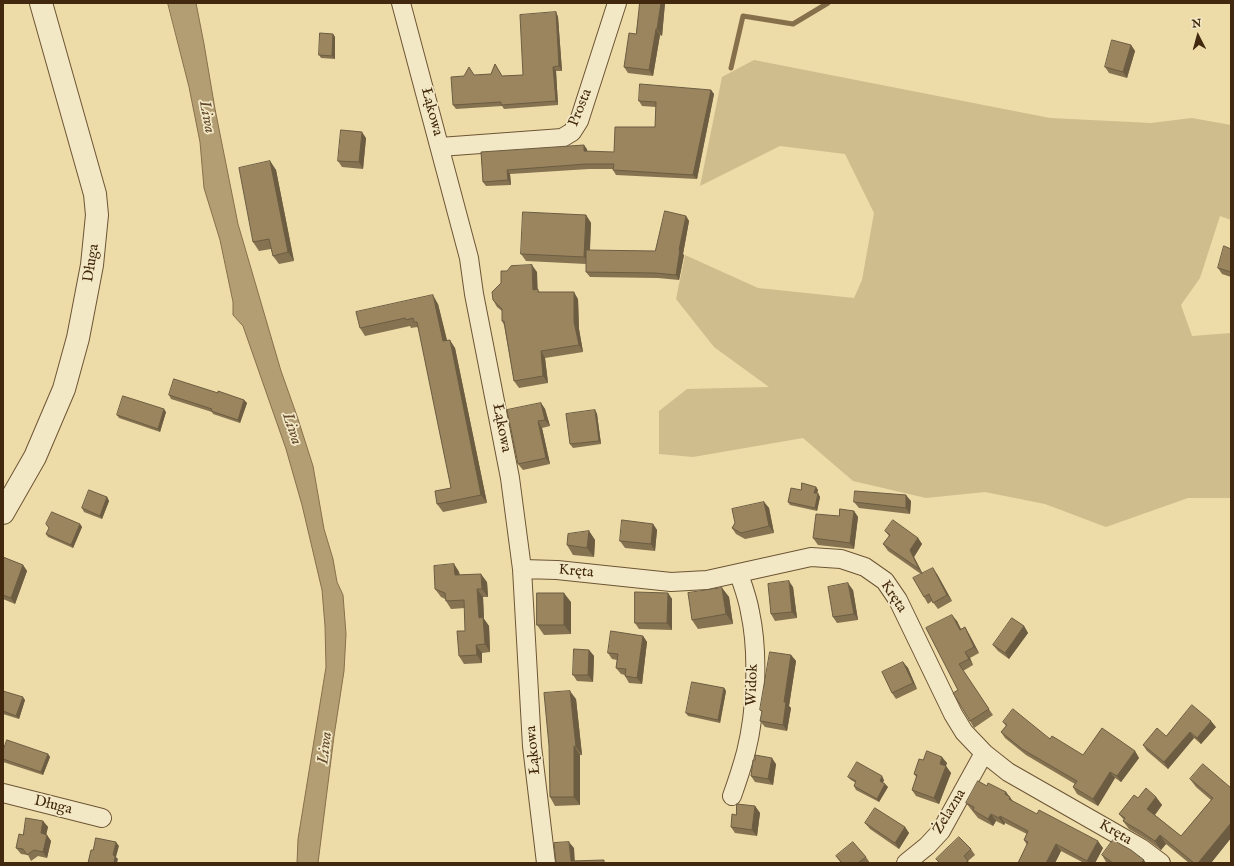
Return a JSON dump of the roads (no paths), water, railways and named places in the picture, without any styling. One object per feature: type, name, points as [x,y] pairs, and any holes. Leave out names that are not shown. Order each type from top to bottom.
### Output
[{"type":"street","name":"Długa","points":[[3,513],[35,457],[64,389],[82,319],[96,237],[97,215],[95,194],[41,3]]},
{"type":"street","name":"Łąkowa","points":[[401,3],[469,258],[474,294],[510,478],[522,569],[532,746],[546,863]]},
{"type":"street","name":"Prosta","points":[[440,147],[562,138],[572,132],[579,121],[617,3]]},
{"type":"street","name":"Kręta","points":[[522,569],[557,570],[671,582],[707,580],[811,557],[840,558],[865,567],[886,581],[898,600],[953,714],[964,732],[984,754],[1008,772],[1141,848],[1160,863]]},
{"type":"street","name":"Widok","points":[[732,796],[746,752],[752,720],[754,692],[754,638],[750,612],[739,574]]},
{"type":"street","name":"Żelazna","points":[[906,863],[927,846],[942,831],[984,754]]},
{"type":"street","name":"Długa","points":[[3,793],[102,818]]},
{"type":"water","name":"Liwa","points":[[168,3],[196,3],[238,224],[281,371],[313,466],[324,529],[333,559],[337,582],[343,595],[346,634],[344,671],[318,863],[297,863],[298,839],[326,667],[322,590],[302,505],[286,449],[243,326],[233,315],[233,302],[220,240],[204,188],[200,142],[189,87]]},
{"type":"waterway","points":[[731,68],[743,16],[793,24],[828,3]]}]
